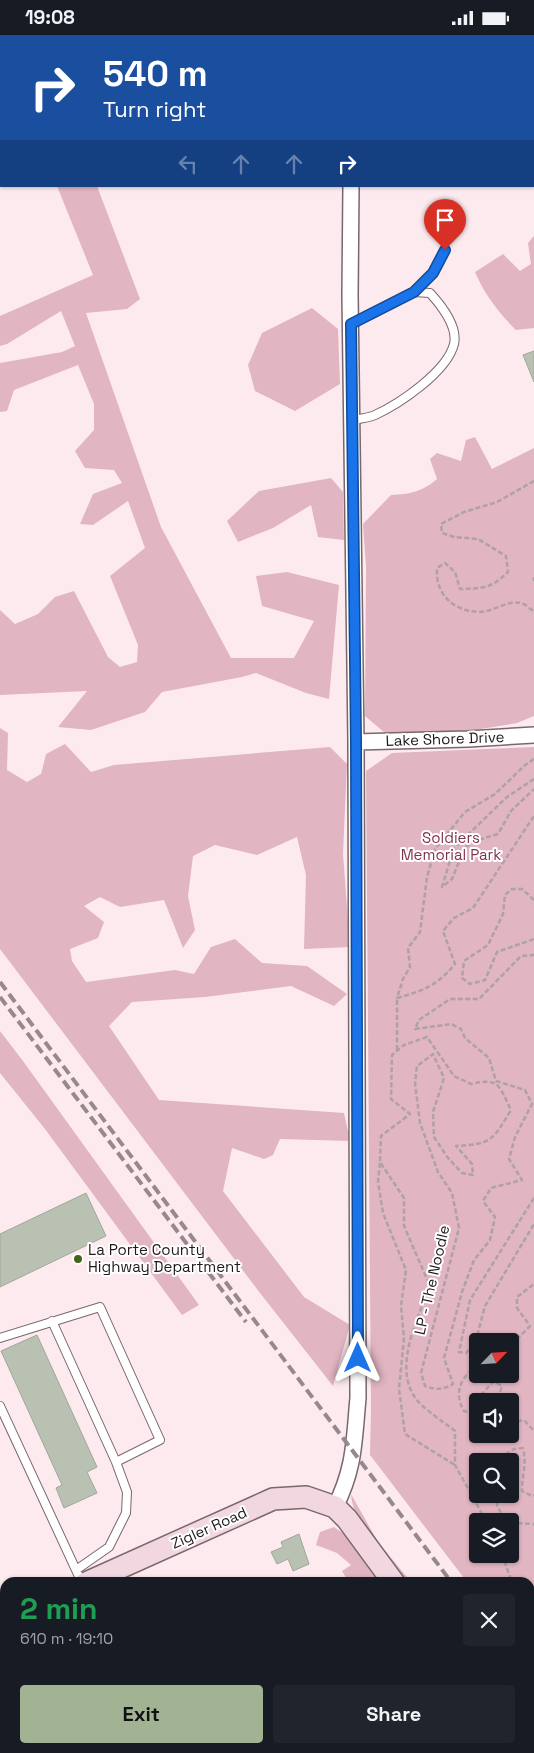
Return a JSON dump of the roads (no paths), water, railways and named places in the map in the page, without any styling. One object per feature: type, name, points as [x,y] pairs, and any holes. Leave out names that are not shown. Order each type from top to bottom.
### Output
[{"type":"street","points":[[351,187],[356,742],[358,1398],[352,1463],[346,1485],[335,1507],[347,1519],[390,1577]]},
{"type":"street","name":"Lake Shore Drive","points":[[356,742],[534,735]]},
{"type":"street","name":"Zigler Road","points":[[92,1577],[273,1499],[306,1497],[335,1507]]},
{"type":"lane","points":[[351,324],[414,292],[433,273],[445,250]]},
{"type":"lane","points":[[352,420],[374,416],[421,385],[445,362],[454,343],[452,327],[445,310],[430,293],[414,292]]},
{"type":"lane","points":[[0,1337],[100,1307],[160,1440],[116,1462]]},
{"type":"lane","points":[[52,1321],[116,1462],[127,1492],[126,1513],[92,1577]]},
{"type":"lane","points":[[0,1406],[92,1577]]},
{"type":"railway","points":[[0,982],[447,1577]]},
{"type":"railway","points":[[0,997],[246,1322]]},
{"type":"place","name":"La Porte County Highway Department","points":[[78,1259]]},
{"type":"park label","name":"Soldiers Memorial Park","points":[[451,846]]}]
